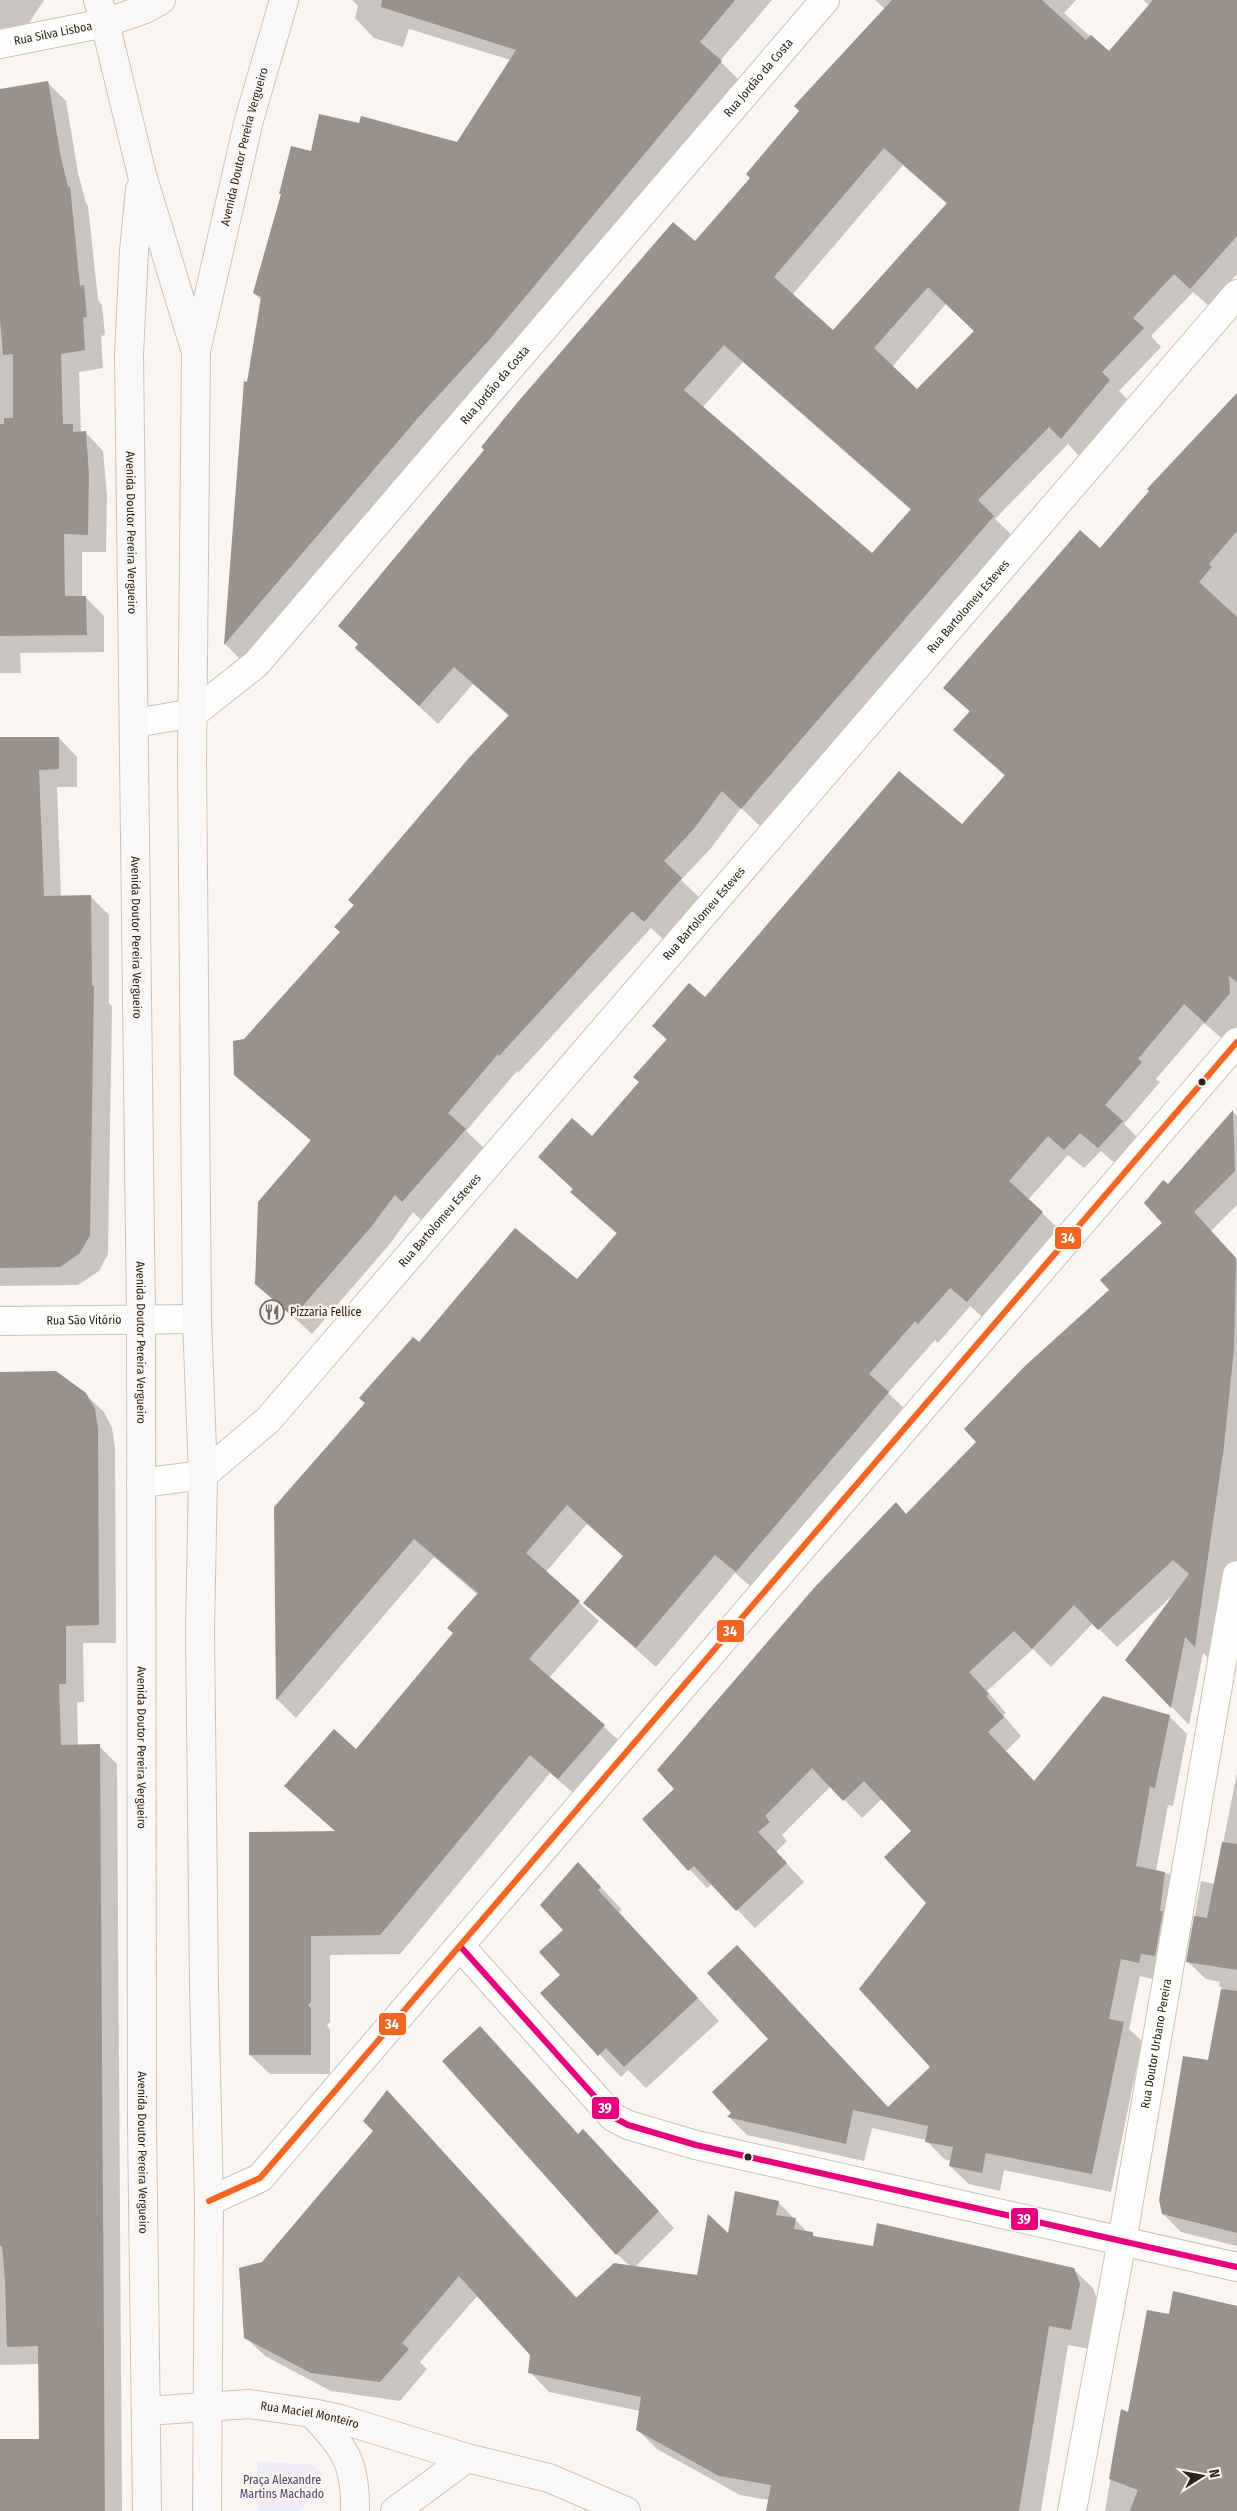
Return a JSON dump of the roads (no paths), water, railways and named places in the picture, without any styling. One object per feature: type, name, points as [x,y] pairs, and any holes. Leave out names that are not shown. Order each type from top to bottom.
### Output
[{"type":"street","points":[[102,12],[144,9],[160,0]]},
{"type":"street","name":"Avenida Doutor Pereira Vergueiro","points":[[207,2511],[209,2202],[204,1986],[201,1650],[203,1475],[197,1319],[192,761],[194,713],[196,352],[249,120],[284,0]]},
{"type":"street","name":"Rua Jordão da Costa","points":[[135,723],[194,713],[256,664],[825,0]]},
{"type":"street","name":"Rua Silva Lisboa","points":[[0,44],[102,12]]},
{"type":"street","name":"Avenida Doutor Pereira Vergueiro","points":[[102,12],[142,175],[196,352]]},
{"type":"street","name":"Avenida Doutor Pereira Vergueiro","points":[[142,175],[134,251],[129,356],[141,1319],[142,2124],[147,2511]]},
{"type":"street","name":"Rua Bartolomeu Esteves","points":[[203,1475],[268,1420],[1237,294]]},
{"type":"street","points":[[209,2202],[260,2178],[1237,1042]]},
{"type":"street","name":"Rua São Vitório","points":[[0,1321],[197,1319]]},
{"type":"street","points":[[141,1484],[203,1475]]},
{"type":"street","name":"Rua Doutor Urbano Pereira","points":[[1072,2511],[1122,2241],[1237,1575]]},
{"type":"street","points":[[460,1946],[613,2117],[628,2125],[696,2145],[1237,2267]]},
{"type":"street","name":"Rua Maciel Monteiro","points":[[147,2411],[249,2404],[312,2413],[340,2419],[467,2458],[549,2478],[626,2511]]},
{"type":"street","points":[[312,2413],[348,2457],[355,2487],[355,2511]]},
{"type":"street","points":[[395,2511],[467,2458]]},
{"type":"place","name":"Pizzaria Fellice","points":[[272,1312]]},
{"type":"park label","name":"Praça Alexandre Martins Machado","points":[[282,2487]]}]
